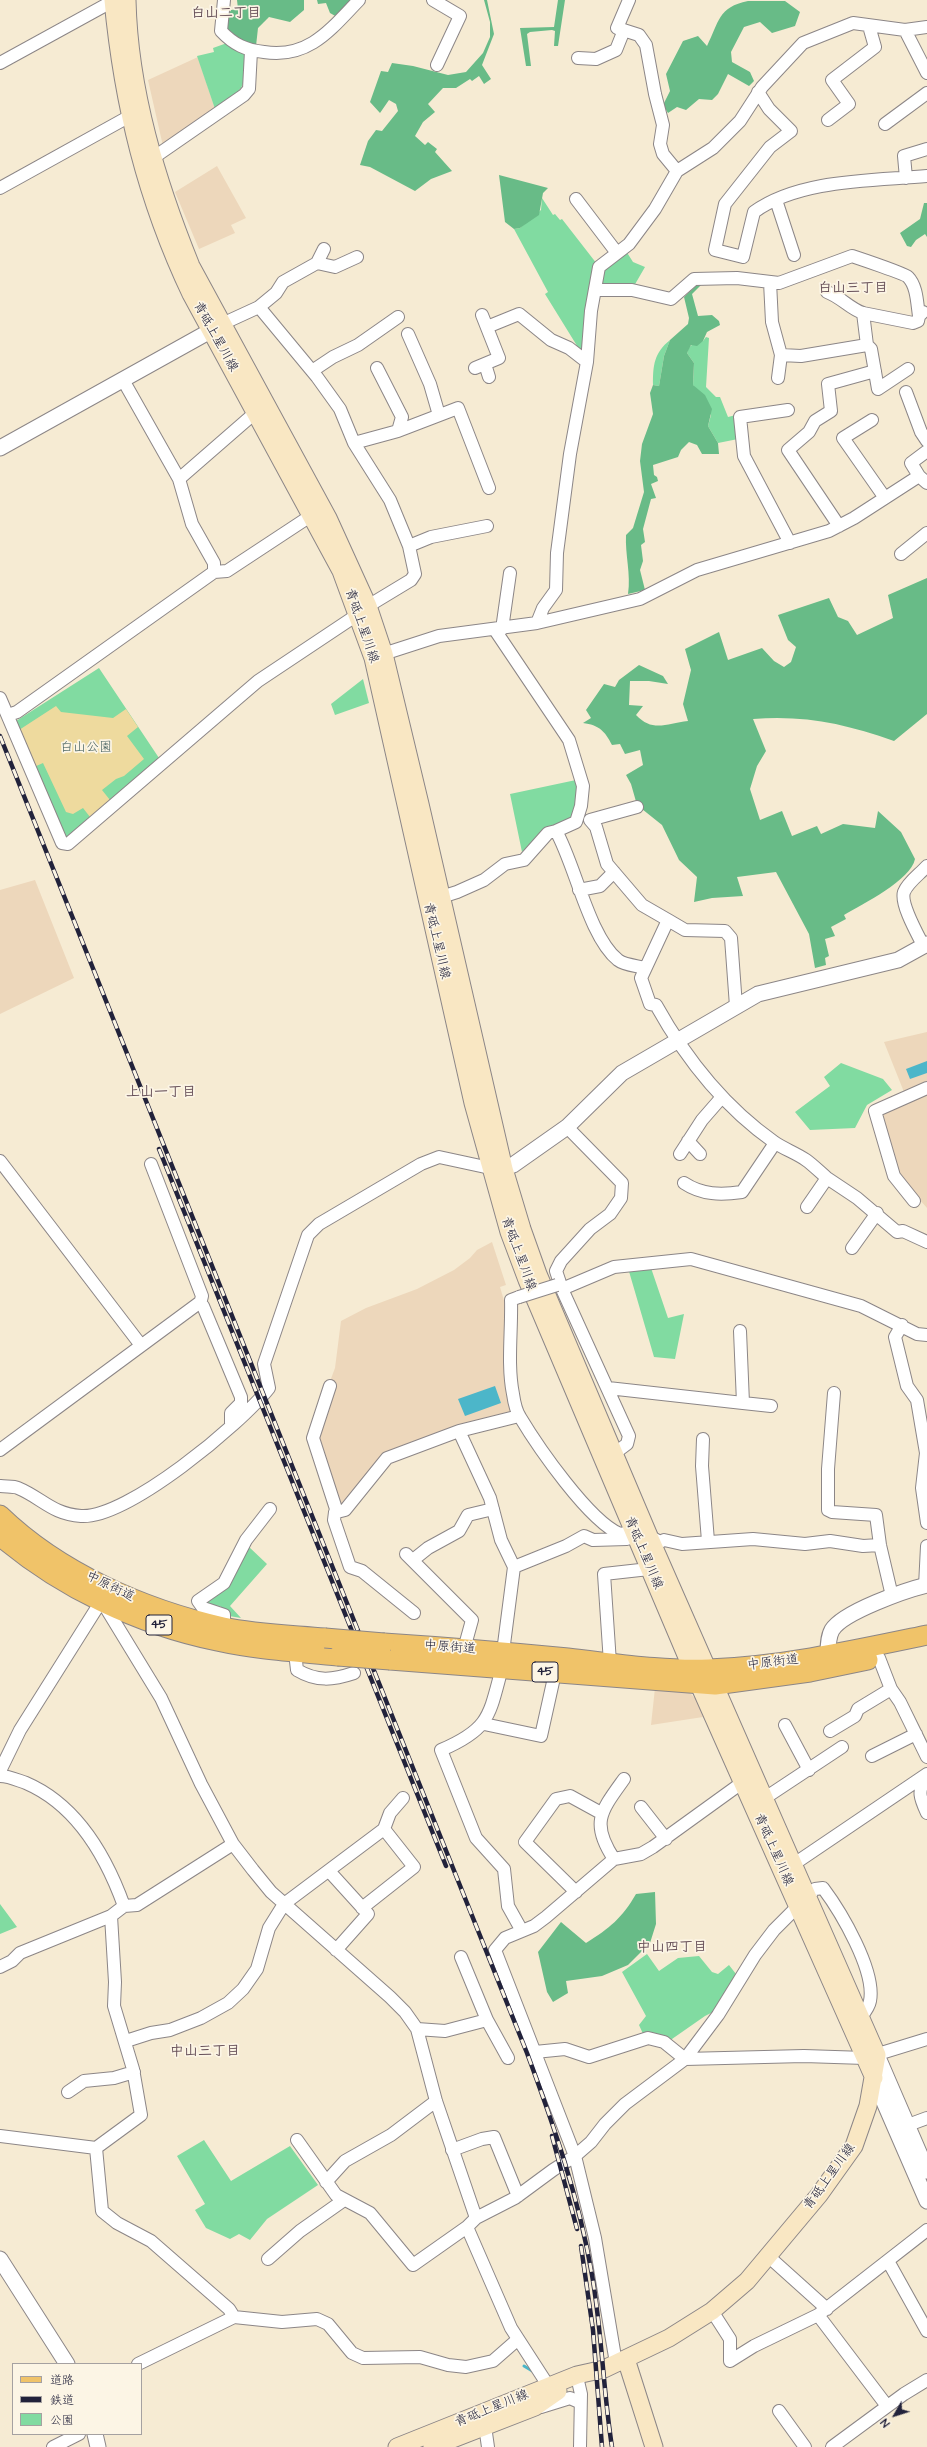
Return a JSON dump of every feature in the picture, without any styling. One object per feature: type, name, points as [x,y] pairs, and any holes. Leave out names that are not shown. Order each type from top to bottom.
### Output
[{"type":"main road","name":"青砥上星川線","points":[[117,0],[122,75],[130,116],[139,158],[169,246],[328,518],[356,575],[362,610]]},
{"type":"main road","name":"青砥上星川線","points":[[117,0],[128,30],[153,158],[174,222],[191,266],[256,412],[362,610],[378,656],[420,804],[434,900],[497,1169],[509,1232],[527,1280],[704,1677],[743,1782],[861,2017],[871,2057],[874,2079],[862,2126],[854,2146],[819,2195],[747,2281],[712,2311],[669,2338],[662,2350],[625,2365],[583,2378],[577,2375],[545,2380],[495,2407],[479,2422]]},
{"type":"main road","name":"青砥上星川線","points":[[497,1169],[522,1229],[538,1274],[615,1453],[649,1569],[765,1798],[794,1864],[803,1900],[871,2057]]},
{"type":"main road","name":"中原街道","points":[[0,1515],[52,1556],[139,1618],[210,1640],[295,1652],[338,1656],[387,1651],[464,1649],[555,1673],[704,1677],[810,1672],[927,1648]]},
{"type":"main road","name":"中原街道","points":[[0,1536],[60,1578],[106,1594],[141,1602],[180,1616],[224,1627],[326,1638],[387,1651],[502,1660],[610,1663],[704,1677],[761,1665],[828,1655],[927,1635]]},
{"type":"main road","points":[[625,2365],[654,2447]]},
{"type":"main road","name":"青砥上星川線","points":[[411,2446],[433,2440],[479,2422],[534,2408],[545,2380]]},
{"type":"street","points":[[0,63],[117,0]]},
{"type":"street","points":[[224,0],[221,31],[234,44],[251,51],[282,54],[308,47],[334,26],[359,0]]},
{"type":"street","points":[[433,0],[460,16],[437,65]]},
{"type":"street","points":[[629,0],[617,28],[639,35],[646,45],[655,94],[664,125],[660,144],[663,154],[677,171]]},
{"type":"street","points":[[537,623],[543,608],[556,590],[557,554],[570,454],[586,362],[591,311],[599,267],[633,238],[655,209],[677,171],[713,148],[740,121],[758,92],[803,43],[853,23],[905,30],[927,27]]},
{"type":"street","points":[[828,120],[849,104],[832,80],[875,47],[869,26]]},
{"type":"street","points":[[578,58],[596,59],[616,50],[624,30]]},
{"type":"street","points":[[905,30],[927,73]]},
{"type":"street","points":[[153,158],[244,95],[249,89],[251,51]]},
{"type":"street","points":[[758,92],[769,109],[791,131],[770,147],[725,204],[715,250],[744,257],[754,212],[776,200],[836,182],[927,176]]},
{"type":"street","points":[[885,124],[927,93]]},
{"type":"street","points":[[0,188],[130,116]]},
{"type":"street","points":[[906,178],[904,156],[927,149]]},
{"type":"street","points":[[576,199],[616,253]]},
{"type":"street","points":[[776,200],[794,255]]},
{"type":"street","points":[[0,448],[217,327],[259,307],[276,293],[283,282],[317,263],[324,249]]},
{"type":"street","points":[[596,290],[632,290],[671,299],[694,280],[737,278],[779,283],[852,256],[880,267],[903,272],[908,277],[915,292],[921,314],[918,322],[913,323],[863,313],[855,310],[838,296],[827,292]]},
{"type":"street","points":[[317,263],[335,267],[357,257]]},
{"type":"street","points":[[770,282],[772,322],[781,355],[778,378]]},
{"type":"street","points":[[0,698],[62,844],[68,844],[258,681],[362,610],[411,580],[415,574],[409,546],[390,500],[354,443],[340,409],[312,371],[259,307]]},
{"type":"street","points":[[863,313],[867,345],[871,349],[878,389],[908,369]]},
{"type":"street","points":[[487,326],[518,314],[551,340],[569,348],[586,362]]},
{"type":"street","points":[[482,315],[499,358],[480,366],[489,377]]},
{"type":"street","points":[[312,371],[333,356],[358,345],[398,317]]},
{"type":"street","points":[[408,334],[430,384],[439,415]]},
{"type":"street","points":[[781,355],[801,356],[867,345]]},
{"type":"street","points":[[377,368],[402,417],[398,431]]},
{"type":"street","points":[[839,526],[788,450],[809,432],[815,421],[831,411],[828,384],[875,371]]},
{"type":"street","points":[[123,380],[179,479],[192,524],[214,564],[214,572]]},
{"type":"street","points":[[906,392],[921,432],[927,441]]},
{"type":"street","points":[[354,443],[398,431],[458,408],[489,488]]},
{"type":"street","points":[[788,410],[740,417],[744,456],[790,543]]},
{"type":"street","points":[[179,479],[256,412]]},
{"type":"street","points":[[872,420],[843,438],[885,498]]},
{"type":"street","points":[[378,656],[439,636],[498,630],[537,623],[640,599],[697,570],[790,543],[839,526],[885,498],[923,480],[911,463],[927,451]]},
{"type":"street","points":[[8,715],[17,712],[214,572],[226,572],[312,515]]},
{"type":"street","points":[[409,546],[431,537],[487,526]]},
{"type":"street","points":[[901,554],[927,533]]},
{"type":"street","points":[[510,573],[498,630],[569,740],[583,786],[581,806],[576,822]]},
{"type":"street","points":[[434,900],[484,880],[505,864],[524,860],[548,833],[556,832],[576,822],[590,820],[637,807]]},
{"type":"street","points":[[590,820],[596,827],[607,864],[642,905],[685,930],[725,931],[731,938],[736,1006]]},
{"type":"street","points":[[556,832],[579,890],[602,939],[619,961],[645,968]]},
{"type":"street","points":[[0,1486],[17,1488],[46,1506],[63,1512],[91,1516],[106,1513],[141,1494],[199,1454],[269,1388],[264,1364],[308,1235],[319,1224],[421,1164],[440,1157],[497,1169],[567,1127],[622,1072],[758,994],[898,960],[925,945],[903,901],[904,892],[927,866]]},
{"type":"street","points":[[579,890],[600,886],[614,872]]},
{"type":"street","points":[[668,920],[641,978],[650,1004],[656,1005],[676,1041],[706,1081],[739,1114],[775,1143],[807,1160],[826,1178],[877,1213],[897,1232],[903,1231],[927,1242]]},
{"type":"street","points":[[914,1201],[894,1176],[875,1111],[927,1088]]},
{"type":"street","points":[[680,1154],[688,1141],[722,1097]]},
{"type":"street","points":[[567,1127],[622,1183],[621,1198],[610,1214],[590,1228],[561,1261],[556,1271],[560,1286],[630,1436],[627,1444],[615,1453]]},
{"type":"street","points":[[688,1141],[700,1154]]},
{"type":"street","points":[[684,1184],[695,1191],[722,1195],[742,1192],[775,1143]]},
{"type":"street","points":[[0,1162],[140,1344]]},
{"type":"street","points":[[151,1164],[202,1296],[200,1304],[241,1397],[241,1403],[231,1413],[231,1425]]},
{"type":"street","points":[[807,1207],[826,1178]]},
{"type":"street","points":[[852,1248],[877,1213]]},
{"type":"street","points":[[880,1545],[863,1546],[830,1541],[805,1544],[753,1539],[682,1544],[664,1540],[660,1542],[640,1535],[620,1534],[601,1523],[557,1470],[519,1416],[513,1394],[511,1369],[511,1300],[560,1286],[614,1267],[691,1259],[861,1306],[917,1334],[927,1335]]},
{"type":"street","points":[[0,1450],[140,1344],[199,1303],[200,1304]]},
{"type":"street","points":[[902,1326],[895,1338],[907,1386],[917,1400],[926,1453],[922,1488],[927,1523]]},
{"type":"street","points":[[740,1331],[743,1403]]},
{"type":"street","points":[[330,1386],[313,1438],[337,1512]]},
{"type":"street","points":[[608,1388],[771,1406]]},
{"type":"street","points":[[834,1393],[828,1469],[828,1510],[832,1512],[876,1515],[880,1545],[892,1596]]},
{"type":"street","points":[[414,1613],[362,1572],[350,1567],[334,1520],[335,1512],[345,1510],[387,1458],[459,1431],[519,1416]]},
{"type":"street","points":[[459,1431],[490,1498],[501,1540],[514,1567],[502,1660],[490,1713],[484,1724],[457,1743],[441,1750],[476,1838],[504,1869],[508,1906],[522,1931]]},
{"type":"street","points":[[703,1439],[702,1466],[708,1541]]},
{"type":"street","points":[[224,1627],[224,1615],[203,1608],[198,1601],[224,1583],[246,1540],[270,1509]]},
{"type":"street","points":[[464,1649],[472,1620],[409,1557],[459,1531],[468,1515],[493,1509]]},
{"type":"street","points":[[514,1567],[566,1546],[584,1536],[593,1540],[640,1535]]},
{"type":"street","points":[[828,1655],[832,1631],[838,1623],[892,1596],[926,1586],[927,1546]]},
{"type":"street","points":[[610,1663],[604,1574],[649,1569]]},
{"type":"street","points":[[0,1771],[20,1730],[106,1594],[161,1698],[201,1784],[234,1844],[262,1881],[284,1904],[390,1997],[405,2012],[417,2029],[436,2101],[476,2218]]},
{"type":"street","points":[[295,1652],[297,1670],[308,1677],[330,1680],[354,1673]]},
{"type":"street","points":[[879,1658],[891,1689],[900,1702],[927,1757]]},
{"type":"street","points":[[484,1724],[541,1736],[555,1673]]},
{"type":"street","points":[[830,1731],[855,1716],[858,1709],[891,1689]]},
{"type":"street","points":[[785,1725],[809,1770]]},
{"type":"street","points":[[872,1756],[916,1734]]},
{"type":"street","points":[[765,1798],[842,1747]]},
{"type":"street","points":[[794,1864],[927,1774]]},
{"type":"street","points":[[0,1776],[7,1776],[44,1791],[60,1804],[97,1847],[113,1877],[124,1906]]},
{"type":"street","points":[[927,1778],[920,1790],[920,1798],[927,1813]]},
{"type":"street","points":[[614,1859],[604,1844],[601,1834],[601,1813],[624,1780]]},
{"type":"street","points":[[625,2365],[575,2156],[495,1950],[505,1938],[540,1922],[614,1859],[641,1854],[666,1839],[743,1782]]},
{"type":"street","points":[[576,1892],[525,1842],[556,1799],[570,1796],[601,1813]]},
{"type":"street","points":[[126,2041],[151,2033],[170,2030],[201,2018],[228,2003],[243,1989],[257,1969],[269,1928],[284,1904],[384,1829],[390,1813],[403,1798]]},
{"type":"street","points":[[641,1807],[666,1839]]},
{"type":"street","points":[[362,1908],[414,1867],[384,1829]]},
{"type":"street","points":[[0,1967],[12,1961],[20,1953],[110,1916],[124,1906],[137,1905],[234,1844]]},
{"type":"street","points":[[329,1871],[368,1914],[336,1950]]},
{"type":"street","points":[[297,2140],[336,2195],[370,2213],[413,2265],[467,2227],[476,2218],[496,2209],[518,2196],[575,2156],[591,2142],[605,2124],[626,2104],[685,2059],[718,2015],[755,1955],[803,1900],[815,1889],[823,1888],[839,1910],[856,1943],[868,1976],[871,2000],[861,2017]]},
{"type":"street","points":[[0,2136],[96,2148],[141,2115],[134,2072],[126,2041],[114,2006],[116,1982],[110,1916]]},
{"type":"street","points":[[461,1957],[487,2020],[508,2058]]},
{"type":"street","points":[[417,2029],[445,2031],[487,2020]]},
{"type":"street","points":[[535,2052],[565,2049],[588,2057],[648,2038],[664,2042],[685,2059],[804,2056],[871,2057],[927,2039]]},
{"type":"street","points":[[871,2057],[908,2125],[927,2170]]},
{"type":"street","points":[[68,2092],[84,2081],[114,2078],[134,2072]]},
{"type":"street","points":[[874,2079],[927,2201]]},
{"type":"street","points":[[326,2182],[345,2162],[391,2135],[436,2101]]},
{"type":"street","points":[[908,2125],[927,2118]]},
{"type":"street","points":[[452,2150],[482,2139],[494,2137],[518,2196]]},
{"type":"street","points":[[96,2148],[102,2210],[118,2223],[151,2241],[229,2309],[234,2317]]},
{"type":"street","points":[[268,2259],[300,2231],[344,2200]]},
{"type":"street","points":[[467,2227],[517,2340],[545,2380]]},
{"type":"street","points":[[712,2311],[730,2339],[730,2361],[754,2346],[822,2312],[927,2230]]},
{"type":"street","points":[[768,2256],[822,2312],[887,2406]]},
{"type":"street","points":[[0,2260],[66,2363]]},
{"type":"street","points":[[888,2261],[927,2331]]},
{"type":"street","points":[[140,2363],[234,2317],[282,2322],[317,2319],[328,2324],[352,2353],[363,2358],[420,2357],[448,2365],[466,2367],[493,2362],[517,2340]]},
{"type":"street","points":[[580,2447],[579,2402],[583,2378]]},
{"type":"street","points":[[832,2447],[887,2406],[927,2380]]},
{"type":"street","points":[[534,2408],[544,2407],[570,2398],[579,2402]]},
{"type":"street","points":[[779,2411],[805,2447]]},
{"type":"street","points":[[479,2422],[488,2447]]},
{"type":"street","points":[[53,2447],[77,2435]]},
{"type":"street","points":[[95,2435],[98,2447]]},
{"type":"shaded area","points":[[198,57],[215,109],[163,146],[148,80]]},
{"type":"shaded area","points":[[217,166],[246,218],[231,225],[235,233],[199,249],[175,192]]},
{"type":"shaded area","points":[[35,880],[74,978],[0,1014],[0,890]]},
{"type":"shaded area","points":[[927,1032],[927,1082],[904,1092],[884,1042]]},
{"type":"shaded area","points":[[927,1093],[927,1208],[897,1174],[879,1113]]},
{"type":"shaded area","points":[[492,1242],[506,1285],[500,1287],[508,1314],[515,1414],[388,1456],[344,1504],[337,1502],[314,1424],[335,1368],[341,1321],[366,1308],[417,1289],[454,1270],[470,1258],[477,1250]]},
{"type":"shaded area","points":[[655,1688],[687,1690],[698,1701],[703,1717],[651,1725]]},
{"type":"green space","points":[[237,0],[304,0],[304,10],[290,22],[269,17],[258,28],[256,46],[248,46],[227,32],[225,21],[231,10],[238,9]]},
{"type":"green space","points":[[317,0],[351,1],[337,17],[330,13],[326,3],[318,4]]},
{"type":"green space","points":[[484,0],[487,0],[494,34],[482,65],[491,79],[484,84],[479,76],[472,81],[470,79],[456,88],[443,88],[428,104],[435,112],[423,122],[415,136],[425,145],[428,142],[437,149],[435,152],[452,171],[431,179],[415,191],[370,167],[360,165],[368,141],[376,130],[382,131],[398,111],[396,104],[389,100],[380,113],[370,102],[381,71],[388,72],[392,63],[413,66],[448,75],[466,72],[483,53],[490,37],[490,22]]},
{"type":"green space","points":[[558,0],[565,0],[558,46],[554,46],[555,31],[530,32],[527,34],[531,66],[526,66],[520,28],[554,27]]},
{"type":"green space","points":[[748,1],[785,1],[800,12],[795,26],[772,33],[760,22],[744,27],[731,52],[732,62],[750,72],[754,81],[749,86],[728,74],[718,94],[712,100],[699,99],[686,110],[677,107],[668,113],[663,105],[670,91],[666,74],[683,41],[698,36],[707,46],[717,23],[725,12],[731,7]]},
{"type":"green space","points":[[227,43],[245,54],[245,75],[241,88],[238,92],[215,109],[197,56],[214,52],[213,48]]},
{"type":"green space","points":[[499,175],[548,188],[543,193],[539,215],[520,228],[514,229],[505,222]]},
{"type":"green space","points":[[542,198],[553,215],[555,214],[560,220],[562,219],[597,264],[583,350],[579,349],[545,294],[548,292],[514,229],[520,228],[541,210]]},
{"type":"green space","points":[[924,203],[927,203],[927,237],[925,234],[916,240],[911,247],[907,246],[900,233],[920,219]]},
{"type":"green space","points":[[626,251],[633,262],[645,267],[634,286],[602,285],[604,268]]},
{"type":"green space","points":[[699,283],[702,284],[692,294],[698,316],[712,315],[719,321],[720,325],[707,332],[703,341],[697,346],[691,345],[687,353],[694,363],[693,385],[705,395],[712,409],[708,426],[718,443],[719,454],[702,454],[697,445],[689,442],[681,450],[678,457],[653,465],[654,475],[657,477],[658,481],[651,484],[656,498],[651,499],[643,529],[645,542],[641,545],[643,561],[640,570],[645,590],[628,594],[629,579],[626,535],[633,528],[644,492],[640,461],[642,444],[653,414],[650,393],[653,385],[659,386],[664,356],[670,340],[688,324],[689,318],[684,297]]},
{"type":"green space","points":[[706,337],[709,338],[706,387],[716,397],[720,397],[728,417],[736,415],[738,439],[718,443],[708,426],[711,415],[693,385],[694,363],[687,353],[691,346],[695,343],[703,341]]},
{"type":"green space","points":[[670,340],[664,356],[659,386],[653,385],[654,365],[661,350]]},
{"type":"green space","points":[[927,578],[927,714],[894,741],[859,730],[825,722],[790,718],[753,719],[766,751],[757,766],[750,789],[760,820],[782,811],[792,836],[817,826],[821,834],[843,824],[875,828],[878,811],[901,832],[915,859],[912,867],[896,883],[874,898],[844,915],[846,919],[831,927],[835,936],[825,939],[829,956],[825,958],[826,965],[815,968],[809,934],[776,872],[737,877],[743,896],[712,898],[694,902],[697,877],[679,860],[662,825],[637,805],[631,784],[626,775],[643,765],[640,750],[625,754],[620,744],[612,745],[604,732],[593,725],[583,723],[591,718],[586,710],[604,684],[615,687],[619,680],[639,665],[663,676],[668,684],[649,681],[630,681],[629,705],[643,706],[636,715],[648,724],[660,726],[688,721],[683,704],[691,670],[685,649],[719,632],[728,660],[762,648],[774,661],[784,667],[791,662],[796,647],[788,640],[778,615],[829,598],[838,617],[848,621],[857,635],[893,618],[888,595]]},
{"type":"green space","name":"白山公園","points":[[99,668],[159,758],[68,836],[63,836],[16,721]]},
{"type":"green space","points":[[363,679],[369,703],[335,715],[331,704]]},
{"type":"green space","points":[[576,780],[578,805],[574,818],[554,827],[547,827],[522,852],[510,794]]},
{"type":"green space","points":[[841,1063],[883,1079],[892,1090],[867,1105],[855,1128],[810,1130],[795,1112],[830,1086],[824,1077]]},
{"type":"green space","points":[[650,1265],[668,1318],[684,1314],[675,1359],[654,1357],[628,1268]]},
{"type":"green space","points":[[248,1546],[267,1564],[230,1606],[241,1618],[229,1616],[220,1606],[207,1605],[202,1601]]},
{"type":"green space","points":[[655,1892],[656,1924],[650,1943],[628,1965],[602,1976],[566,1981],[568,1993],[553,2002],[547,1992],[538,1952],[561,1922],[586,1943],[615,1922],[626,1910],[636,1894]]},
{"type":"green space","points":[[0,1904],[17,1927],[0,1934]]},
{"type":"green space","points":[[647,1954],[659,1971],[678,1958],[699,1956],[712,1972],[718,1974],[729,1965],[736,1974],[715,2011],[705,2016],[672,2039],[644,2036],[639,2025],[646,2016],[622,1972]]},
{"type":"green space","points":[[204,2140],[231,2181],[290,2146],[318,2185],[267,2219],[250,2240],[239,2234],[230,2239],[206,2228],[195,2210],[205,2204],[177,2156]]},
{"type":"sand","name":"白山公園","points":[[56,706],[61,712],[113,718],[126,709],[138,727],[127,736],[144,759],[124,776],[116,779],[102,790],[110,800],[90,817],[83,808],[73,814],[66,812],[43,763],[34,767],[19,730]]},
{"type":"water","points":[[927,1061],[927,1073],[910,1079],[906,1069]]},
{"type":"water","points":[[495,1386],[501,1403],[465,1416],[458,1399]]},
{"type":"waterway","points":[[524,2366],[534,2372]]},
{"type":"railway","points":[[0,736],[537,2080],[565,2162],[587,2246],[595,2296],[612,2447]]},
{"type":"railway","points":[[159,1149],[446,1866]]},
{"type":"railway","points":[[552,2136],[577,2229]]},
{"type":"railway","points":[[581,2246],[593,2330],[602,2447]]},
{"type":"district","name":"白山二丁目","points":[[226,14]]},
{"type":"district","name":"白山三丁目","points":[[853,289]]},
{"type":"district","name":"上山一丁目","points":[[161,1093]]},
{"type":"district","name":"中山四丁目","points":[[672,1948]]},
{"type":"district","name":"中山三丁目","points":[[205,2052]]}]
